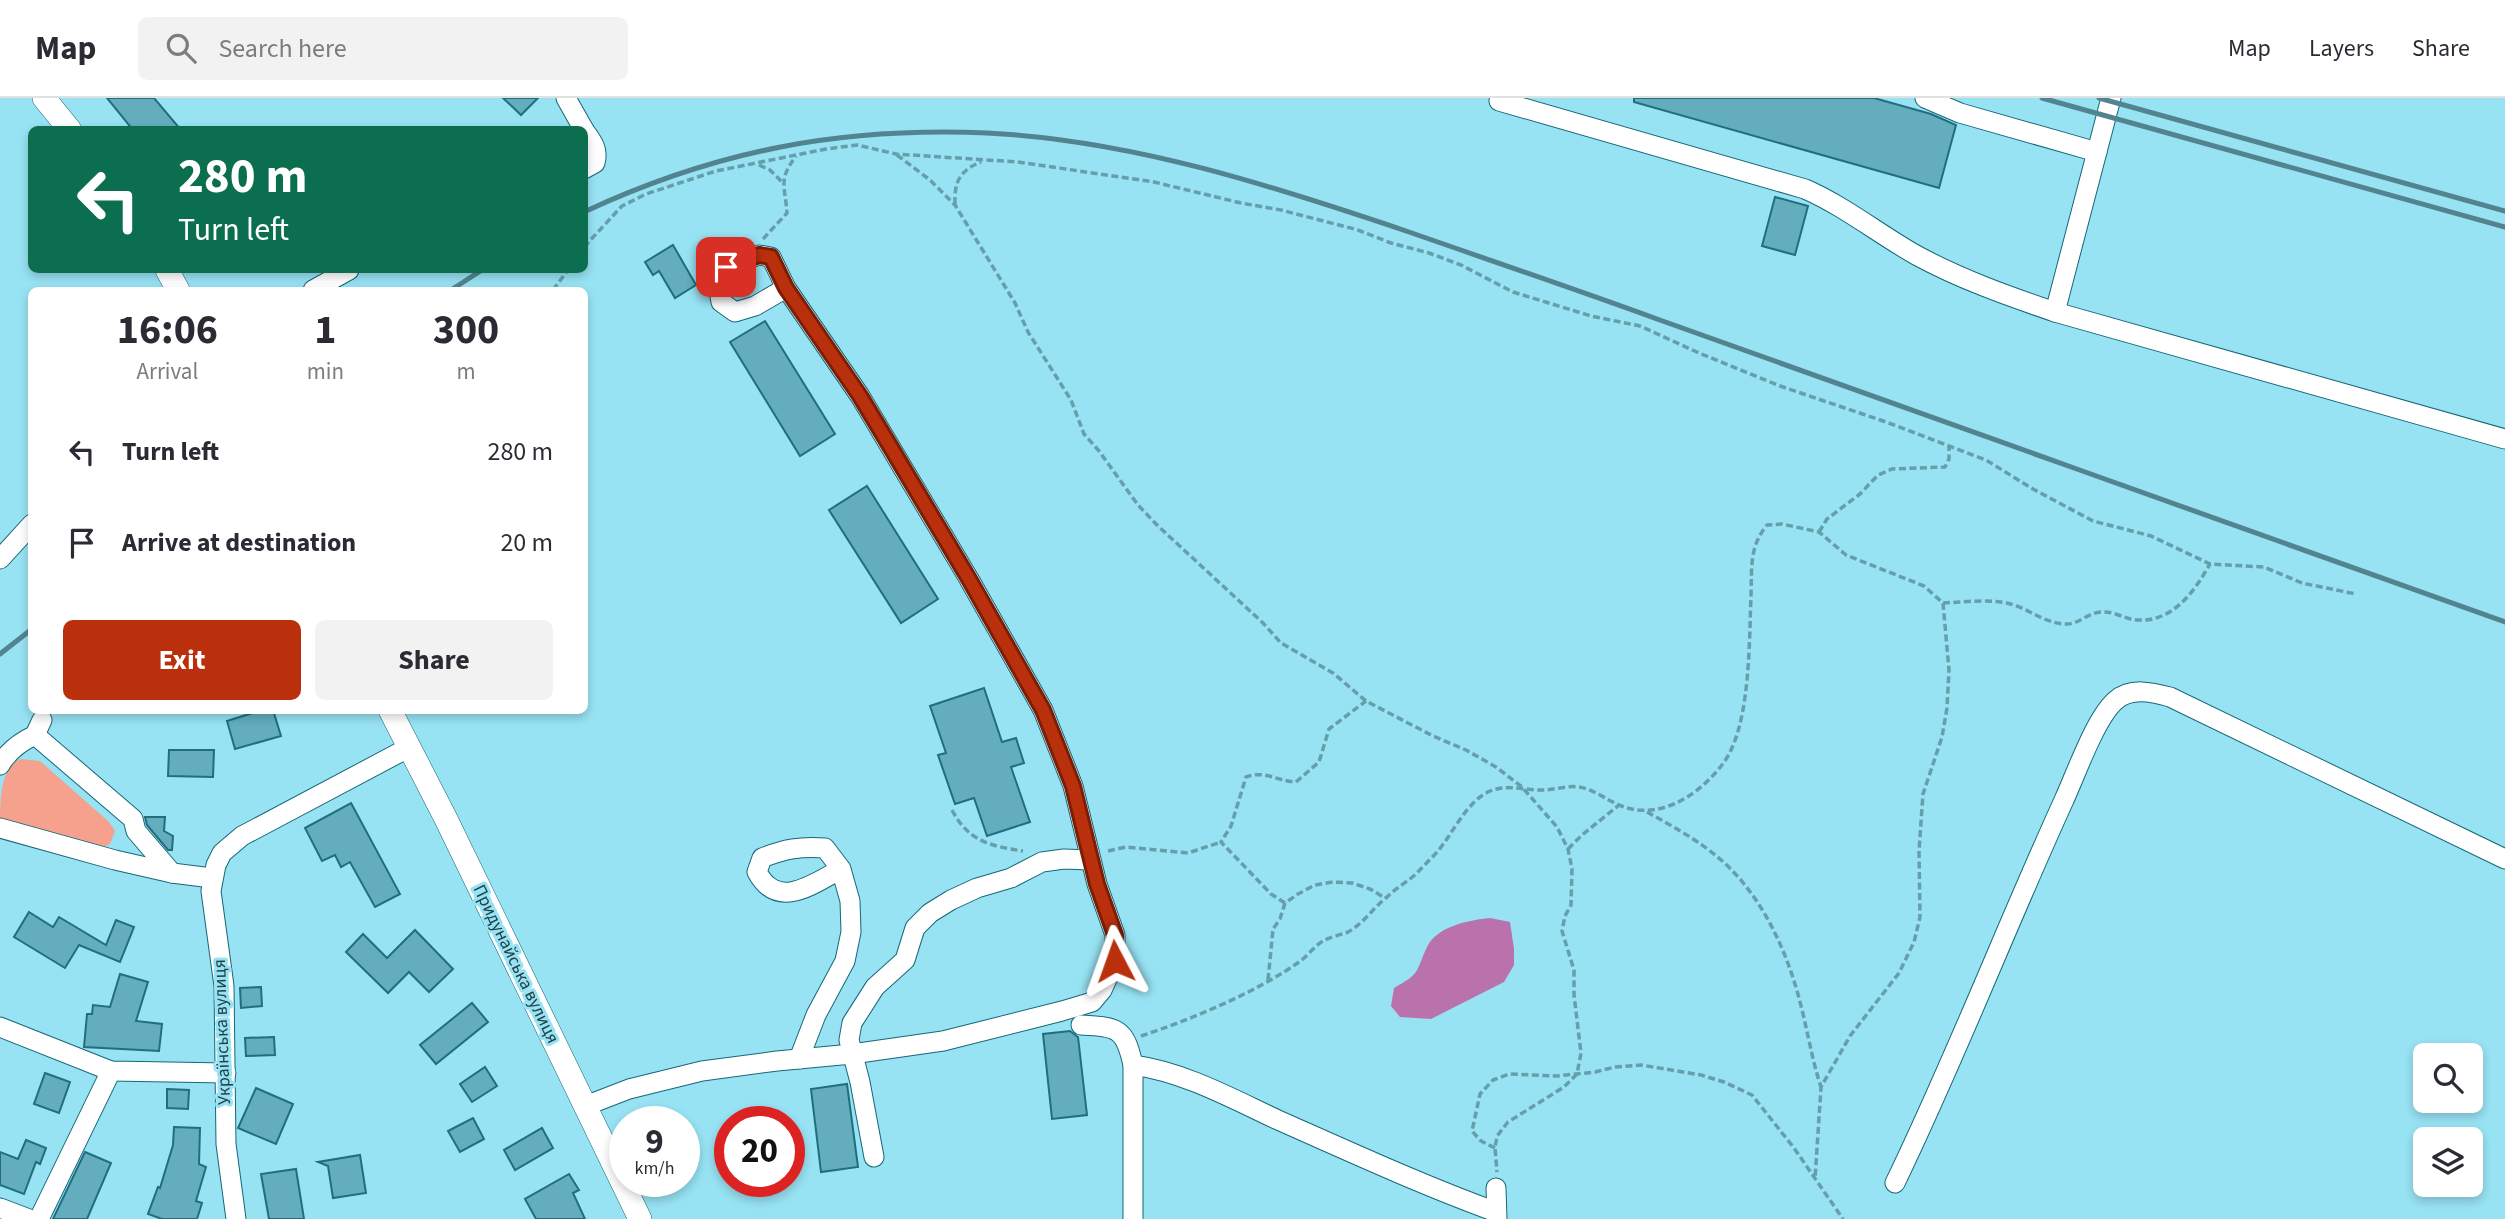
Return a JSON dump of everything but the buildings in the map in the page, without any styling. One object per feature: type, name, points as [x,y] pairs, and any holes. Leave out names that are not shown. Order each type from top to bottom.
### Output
[{"type":"main road","points":[[44,98],[67,126]]},
{"type":"main road","name":"Придунайська вулиця","points":[[392,714],[452,831],[640,1219]]},
{"type":"street","points":[[566,98],[583,126]]},
{"type":"street","points":[[1500,98],[1499,101],[1805,189],[1941,267],[2008,296],[2055,312],[2505,439]]},
{"type":"street","points":[[1925,98],[1960,113],[2097,152]]},
{"type":"street","points":[[2055,312],[2111,98]]},
{"type":"street","points":[[588,135],[597,154],[595,163],[588,167]]},
{"type":"street","points":[[585,1106],[608,1096],[678,1077],[740,1065],[852,1054],[943,1041],[1092,1002],[1102,990],[1115,961],[1115,935],[1090,860],[1084,824],[1073,786],[1043,710],[969,579],[860,396],[786,288],[771,257],[759,255],[726,267],[718,284],[721,302],[735,312],[755,306],[786,288]]},
{"type":"street","points":[[318,287],[344,273]]},
{"type":"street","points":[[0,559],[28,528]]},
{"type":"street","points":[[1895,1183],[1937,1096],[2047,838],[2102,717],[2117,699],[2128,693],[2140,692],[2170,697],[2505,859]]},
{"type":"street","points":[[0,765],[6,755],[38,727],[134,819],[136,831],[172,873]]},
{"type":"street","points":[[0,828],[115,860],[172,873],[212,878],[222,853],[242,835],[408,748]]},
{"type":"street","points":[[874,1157],[849,1040],[852,1023],[875,988],[905,960],[915,928],[930,913],[977,888],[1011,878],[1042,862],[1090,860]]},
{"type":"street","points":[[799,1059],[817,1015],[845,961],[851,932],[850,901],[841,869]]},
{"type":"street","name":"Українська вулиця","points":[[212,878],[211,891],[224,986],[226,1144],[236,1219]]},
{"type":"street","points":[[1081,1026],[1101,1026],[1118,1031],[1127,1041],[1133,1065],[1133,1219]]},
{"type":"street","points":[[0,1027],[111,1071],[226,1073]]},
{"type":"street","points":[[1133,1065],[1156,1068],[1181,1077],[1497,1215],[1496,1188]]},
{"type":"street","points":[[39,1219],[111,1071]]},
{"type":"street","points":[[0,1208],[29,1219]]},
{"type":"path","points":[[588,243],[622,206],[646,194],[716,171],[856,145],[896,154],[1018,162],[1154,182],[1281,210],[1358,230],[1391,243],[1429,253],[1461,265],[1513,292],[1591,316],[1640,326],[1780,386],[1986,460],[2093,521],[2151,536],[2210,564],[2264,567],[2302,583],[2356,594]]},
{"type":"path","points":[[759,255],[761,242],[787,213],[782,182],[797,154]]},
{"type":"path","points":[[896,154],[930,180],[955,205],[1015,303],[1028,332],[1071,400],[1084,434],[1138,505],[1281,643],[1325,667],[1366,701],[1496,767],[1522,787],[1557,827],[1568,849],[1572,869],[1571,905],[1562,931],[1574,970],[1574,995],[1581,1053],[1577,1074],[1563,1087],[1508,1122],[1497,1136],[1496,1188]]},
{"type":"path","points":[[955,205],[954,187],[961,174],[970,166],[983,161]]},
{"type":"path","points":[[757,164],[770,170],[782,182]]},
{"type":"path","points":[[1819,532],[1827,519],[1860,494],[1878,475],[1892,469],[1945,467],[1950,459],[1949,447]]},
{"type":"path","points":[[1646,811],[1666,809],[1685,799],[1722,765],[1735,745],[1742,722],[1752,562],[1757,538],[1767,525],[1782,524],[1819,532],[1846,555],[1924,586],[1943,603],[1949,670],[1947,708],[1942,737],[1923,794],[1919,851],[1920,918],[1914,942],[1899,973],[1850,1037],[1821,1087]]},
{"type":"path","points":[[1943,603],[1983,601],[2008,604],[2048,622],[2071,624],[2088,615],[2102,612],[2119,614],[2138,621],[2156,618],[2175,609],[2192,594],[2210,564]]},
{"type":"path","points":[[1090,860],[1126,847],[1188,853],[1222,842],[1231,826],[1246,778],[1255,774],[1269,775],[1283,782],[1296,782],[1318,762],[1329,729],[1366,701]]},
{"type":"path","points":[[1127,1041],[1193,1017],[1268,980],[1300,962],[1323,941],[1349,931],[1415,875],[1437,852],[1474,803],[1489,792],[1522,787],[1537,790],[1578,787],[1601,794],[1619,805],[1646,811],[1720,859],[1743,883],[1773,927],[1803,1014],[1808,1044],[1821,1087],[1815,1179]]},
{"type":"path","points":[[1568,849],[1619,805]]},
{"type":"path","points":[[952,810],[960,824],[975,838],[994,846],[1032,852],[1042,862]]},
{"type":"path","points":[[1222,842],[1271,894],[1285,903]]},
{"type":"path","points":[[1268,980],[1273,929],[1280,919],[1285,903],[1315,886],[1333,882],[1352,883],[1385,898]]},
{"type":"path","points":[[1495,1148],[1481,1141],[1472,1131],[1480,1094],[1493,1080],[1509,1074],[1577,1074],[1641,1065],[1669,1068],[1724,1082],[1752,1095],[1775,1122],[1843,1219]]},
{"type":"shaded area","points":[[21,759],[40,761],[109,822],[115,831],[110,844],[104,847],[0,825],[1,795],[5,777],[14,763]]},
{"type":"shaded area","points":[[1490,918],[1510,922],[1514,965],[1504,982],[1431,1019],[1400,1017],[1391,1006],[1394,988],[1416,972],[1432,940],[1455,925]]},
{"type":"railway","points":[[2042,98],[2505,227]]},
{"type":"railway","points":[[2099,98],[2505,211]]},
{"type":"railway","points":[[588,210],[683,173],[731,158],[830,139],[933,132],[987,133],[1041,137],[1148,155],[1254,182],[1409,232],[2505,622]]},
{"type":"railway","points":[[456,287],[477,273]]},
{"type":"railway","points":[[0,654],[28,632]]},
{"type":"route","points":[[726,267],[759,255],[771,257],[786,288],[860,396],[982,601],[1043,710],[1059,748],[1084,824],[1097,884],[1115,935],[1115,961]]}]
